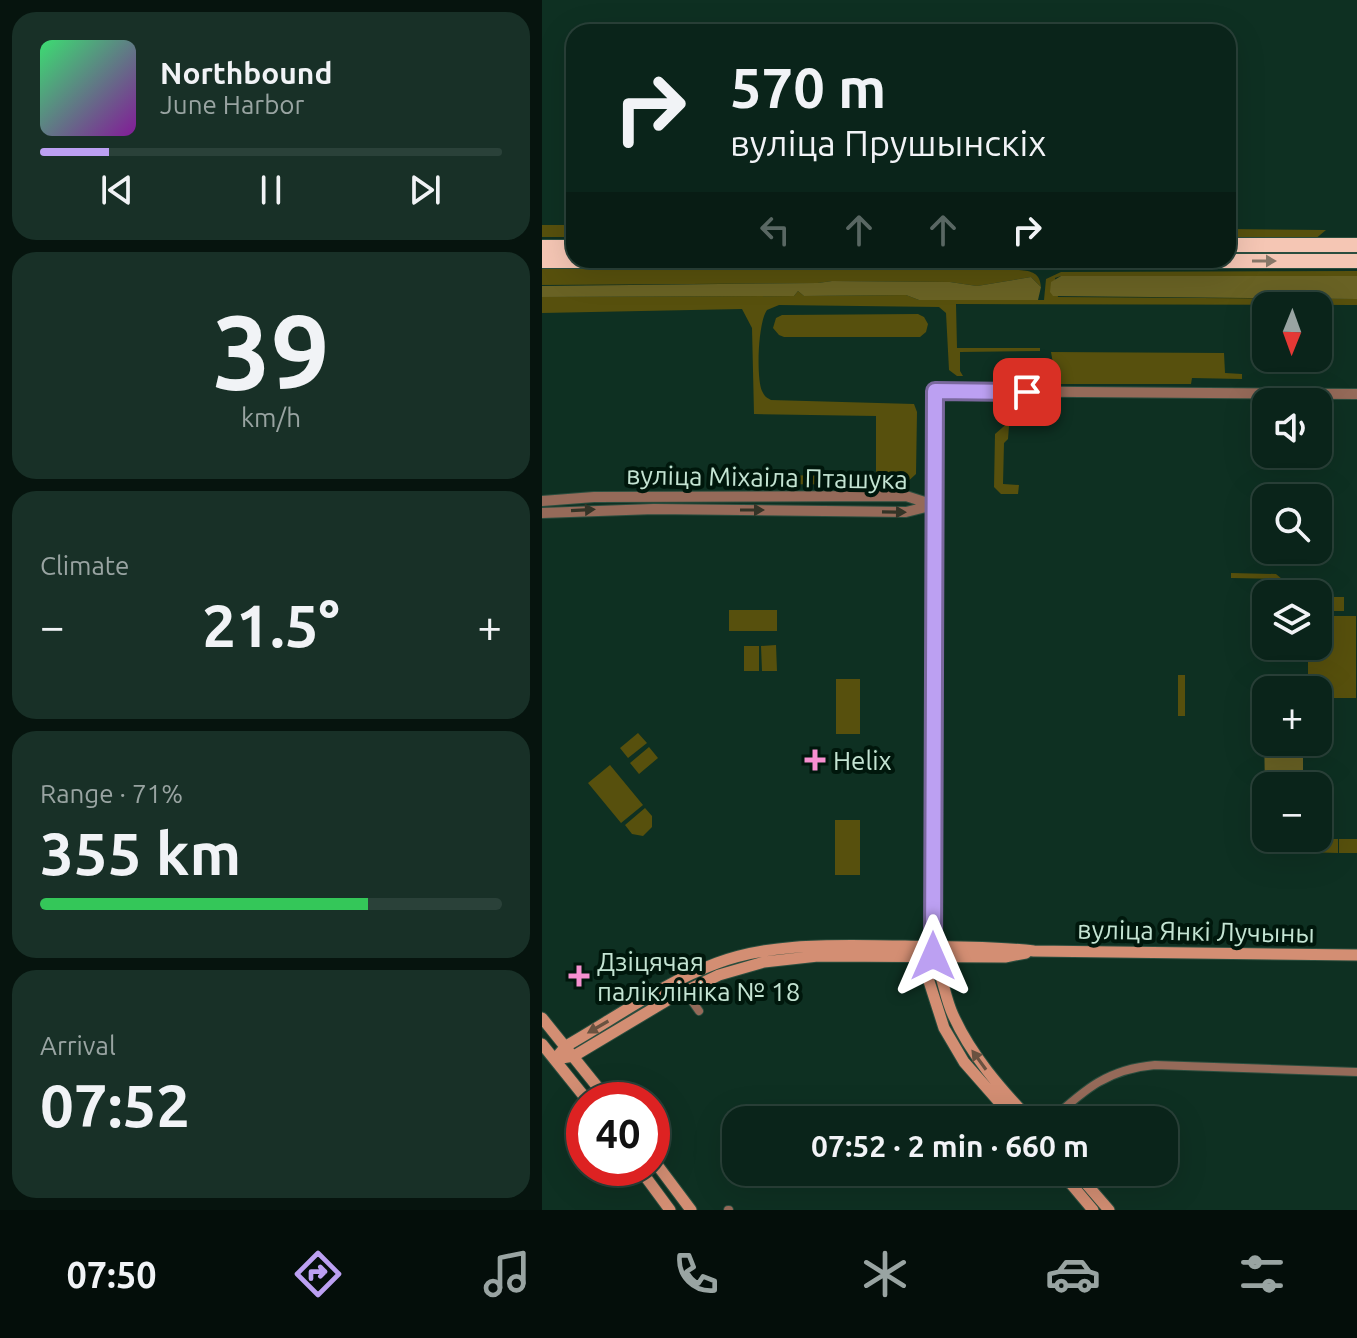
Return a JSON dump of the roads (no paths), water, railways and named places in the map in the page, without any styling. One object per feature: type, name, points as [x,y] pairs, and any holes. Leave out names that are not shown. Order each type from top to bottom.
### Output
[{"type":"highway","points":[[1236,245],[1357,245]]},
{"type":"highway","points":[[542,247],[566,247]]},
{"type":"highway","points":[[542,261],[566,261]]},
{"type":"highway","points":[[1236,261],[1357,261]]},
{"type":"main road","name":"вуліца Янкі Лучыны","points":[[555,1059],[566,1046],[682,986],[764,962],[818,956],[1005,948],[1034,951],[1357,955]]},
{"type":"main road","points":[[933,951],[927,975],[944,1028],[964,1062],[1003,1106]]},
{"type":"main road","points":[[933,951],[951,1011],[968,1044],[1018,1106]]},
{"type":"main road","name":"вуліца Янкі Лучыны","points":[[555,1059],[574,1056],[682,986]]},
{"type":"main road","points":[[542,1018],[594,1082]]},
{"type":"main road","points":[[542,1044],[573,1082]]},
{"type":"main road","points":[[670,1182],[691,1210]]},
{"type":"main road","points":[[652,1186],[670,1210]]},
{"type":"main road","points":[[1073,1186],[1093,1210]]},
{"type":"main road","points":[[1088,1186],[1109,1210]]},
{"type":"street","points":[[933,951],[935,391],[1357,394]]},
{"type":"street","name":"вуліца Міхаіла Пташука","points":[[542,501],[594,497],[906,496],[934,505]]},
{"type":"street","name":"вуліца Міхаіла Пташука","points":[[542,513],[654,509],[906,512],[934,505]]},
{"type":"street","points":[[682,986],[699,1011]]},
{"type":"street","points":[[1067,1106],[1089,1086],[1120,1070],[1138,1066],[1357,1072]]},
{"type":"place","name":"Helix","points":[[815,760]]},
{"type":"place","name":"Дзіцячая паліклініка № 18","points":[[579,976]]}]
